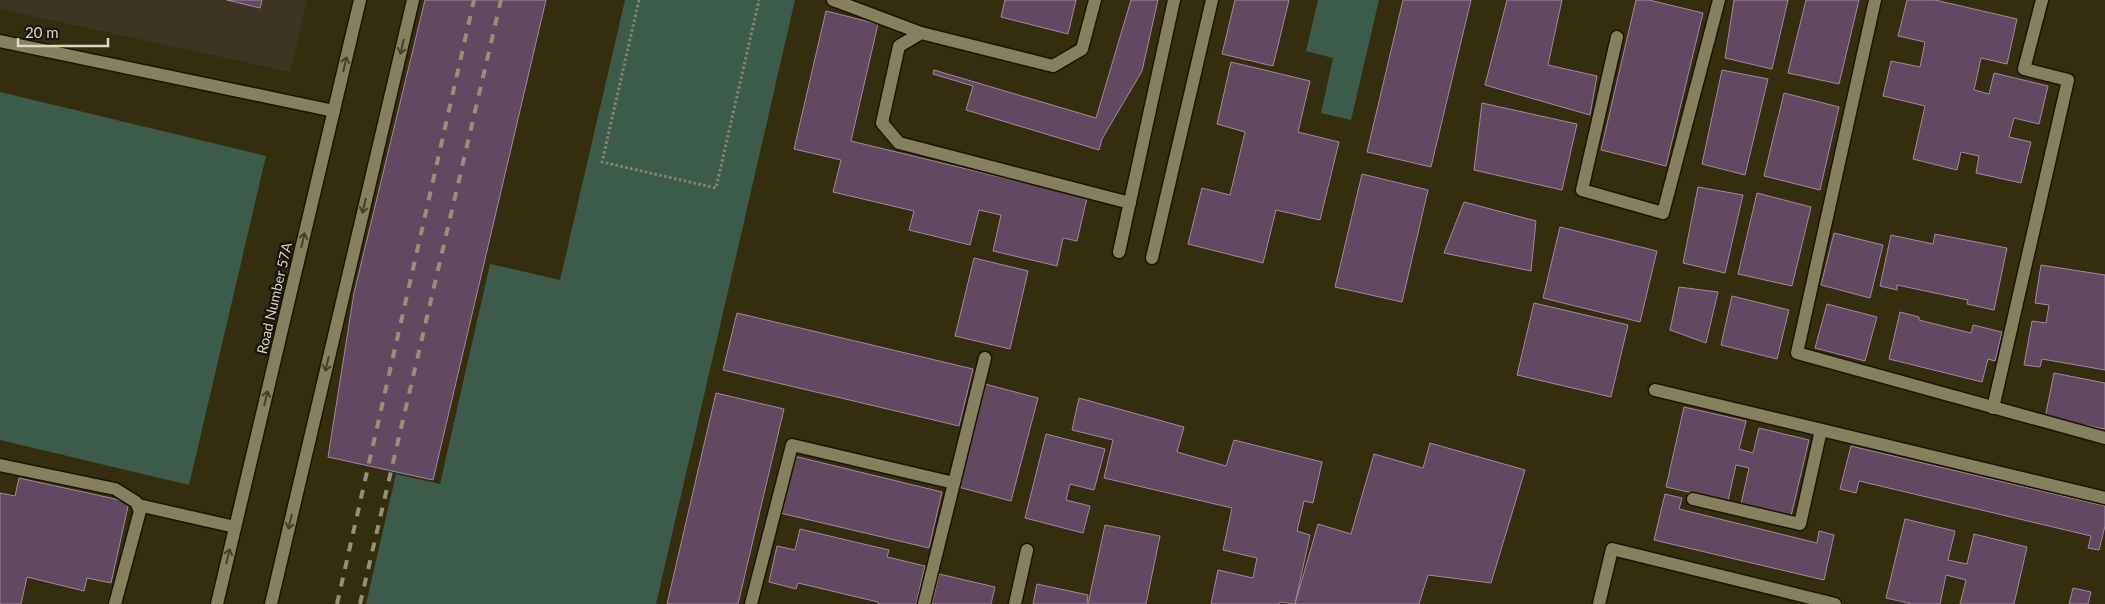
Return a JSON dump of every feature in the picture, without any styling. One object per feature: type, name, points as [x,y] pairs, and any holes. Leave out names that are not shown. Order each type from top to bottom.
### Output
[{"type":"street","name":"Road Number 57A","points":[[217,604],[360,0]]},
{"type":"street","points":[[271,604],[413,0]]},
{"type":"street","points":[[833,0],[921,33],[1053,66],[1082,49],[1095,0]]},
{"type":"street","points":[[1119,252],[1174,0]]},
{"type":"street","points":[[1152,258],[1212,0]]},
{"type":"street","points":[[1617,37],[1582,190],[1663,212],[1719,0]]},
{"type":"street","points":[[1875,0],[1797,353],[2105,438]]},
{"type":"street","points":[[1993,408],[2068,80],[2024,69],[2042,0]]},
{"type":"street","points":[[921,33],[899,46],[882,123],[899,143],[1130,203]]},
{"type":"street","points":[[0,41],[334,111]]},
{"type":"street","points":[[924,604],[985,358]]},
{"type":"street","points":[[1655,390],[2105,498]]},
{"type":"street","points":[[1693,499],[1800,524],[1821,430]]},
{"type":"street","points":[[751,604],[792,445],[954,483]]},
{"type":"street","points":[[0,465],[115,489],[127,494],[138,505],[140,511],[115,604]]},
{"type":"street","points":[[138,505],[235,527]]},
{"type":"street","points":[[1599,604],[1612,549],[1835,604]]},
{"type":"street","points":[[1016,604],[1027,550]]},
{"type":"path","points":[[640,0],[602,162],[716,188],[759,0]]},
{"type":"shaded area","points":[[0,0],[307,0],[290,72],[0,9]]},
{"type":"green space","points":[[625,0],[795,0],[656,604],[366,604],[396,474],[440,484],[490,264],[560,280]]},
{"type":"green space","points":[[1318,0],[1379,0],[1351,120],[1321,113],[1333,58],[1306,51]]},
{"type":"green space","points":[[0,92],[266,156],[189,485],[0,440]]},
{"type":"building","points":[[227,0],[262,0],[260,8]]},
{"type":"building","points":[[425,0],[546,0],[433,480],[328,457],[354,293]]},
{"type":"building","points":[[1005,0],[1076,0],[1068,34],[1001,17]]},
{"type":"building","points":[[1131,0],[1158,0],[1142,71],[1102,139],[1099,150],[966,110],[973,86],[933,74],[934,70],[1096,118]]},
{"type":"building","points":[[1235,0],[1289,0],[1273,66],[1222,54]]},
{"type":"building","points":[[1403,0],[1471,0],[1431,167],[1367,152]]},
{"type":"building","points":[[1507,0],[1562,0],[1548,65],[1597,76],[1590,115],[1485,85]]},
{"type":"building","points":[[1636,0],[1649,0],[1703,13],[1666,166],[1601,150]]},
{"type":"building","points":[[1734,0],[1788,0],[1772,69],[1725,58]]},
{"type":"building","points":[[1806,0],[1859,0],[1839,84],[1788,73]]},
{"type":"building","points":[[1907,0],[1935,0],[2017,19],[2007,64],[1981,58],[1974,90],[1989,94],[1994,73],[2048,86],[2039,124],[2014,118],[2009,137],[2031,142],[2021,183],[1976,173],[1979,156],[1961,152],[1957,170],[1913,159],[1925,106],[1883,96],[1891,61],[1920,67],[1925,42],[1898,36]]},
{"type":"building","points":[[826,11],[878,24],[851,141],[1087,198],[1077,241],[1063,238],[1057,266],[993,251],[1001,215],[979,210],[970,245],[909,230],[914,211],[833,192],[841,160],[794,149]]},
{"type":"building","points":[[1231,62],[1310,81],[1298,132],[1339,142],[1320,220],[1276,210],[1263,263],[1188,244],[1202,188],[1230,195],[1245,132],[1217,124]]},
{"type":"building","points":[[1722,70],[1768,79],[1745,175],[1702,164]]},
{"type":"building","points":[[1784,93],[1839,107],[1820,190],[1764,176]]},
{"type":"building","points":[[1482,103],[1577,124],[1562,190],[1474,170]]},
{"type":"building","points":[[1362,174],[1428,190],[1402,302],[1335,287]]},
{"type":"building","points":[[1698,187],[1743,195],[1725,273],[1683,263]]},
{"type":"building","points":[[1757,193],[1811,207],[1792,286],[1738,274]]},
{"type":"building","points":[[1464,202],[1536,221],[1531,271],[1444,253]]},
{"type":"building","points":[[1560,227],[1657,251],[1640,322],[1543,298]]},
{"type":"building","points":[[1834,233],[1883,245],[1870,298],[1821,285]]},
{"type":"building","points":[[1935,234],[2007,248],[1994,310],[1967,304],[1968,300],[1897,285],[1897,290],[1880,286],[1891,235],[1933,244]]},
{"type":"building","points":[[974,258],[1028,271],[1010,349],[955,336]]},
{"type":"building","points":[[2041,265],[2105,275],[2105,370],[2042,359],[2040,367],[2024,365],[2032,321],[2046,323],[2049,305],[2035,303]]},
{"type":"building","points":[[1679,287],[1718,292],[1706,343],[1670,330]]},
{"type":"building","points":[[1732,296],[1789,310],[1777,359],[1721,345]]},
{"type":"building","points":[[1534,303],[1628,325],[1611,397],[1517,375]]},
{"type":"building","points":[[1827,304],[1877,317],[1865,361],[1815,348]]},
{"type":"building","points":[[1900,312],[1919,317],[1919,320],[1971,333],[1973,325],[2002,332],[1995,361],[1988,359],[1982,382],[1889,359]]},
{"type":"building","points":[[737,313],[973,369],[959,426],[723,370]]},
{"type":"building","points":[[2054,373],[2105,383],[2105,429],[2045,418]]},
{"type":"building","points":[[985,384],[1038,398],[1011,501],[958,487]]},
{"type":"building","points":[[716,393],[784,409],[738,604],[667,604]]},
{"type":"building","points":[[1079,398],[1184,427],[1177,452],[1226,466],[1234,440],[1322,462],[1313,503],[1304,501],[1297,531],[1310,535],[1295,604],[1280,602],[1279,604],[1211,604],[1218,570],[1253,578],[1257,558],[1223,550],[1232,508],[1104,478],[1113,440],[1072,430]]},
{"type":"building","points":[[1684,407],[1746,421],[1739,449],[1753,453],[1759,428],[1809,440],[1791,516],[1741,504],[1749,468],[1736,465],[1728,501],[1666,487]]},
{"type":"building","points":[[1046,434],[1105,449],[1094,490],[1070,484],[1066,500],[1090,506],[1083,533],[1025,518]]},
{"type":"building","points":[[1430,443],[1525,470],[1491,583],[1428,575],[1419,604],[1295,604],[1318,524],[1351,534],[1374,454],[1423,468]]},
{"type":"building","points":[[1851,446],[2105,506],[2105,526],[2099,550],[2088,548],[2091,536],[1859,481],[1856,493],[1840,489]]},
{"type":"building","points":[[794,456],[942,492],[929,548],[780,513]]},
{"type":"building","points":[[19,478],[129,502],[111,583],[87,578],[84,591],[27,577],[21,604],[0,604],[0,493],[15,496]]},
{"type":"building","points":[[1665,494],[1682,498],[1679,509],[1817,543],[1819,531],[1834,535],[1824,580],[1654,540]]},
{"type":"building","points":[[1905,519],[1955,531],[1948,560],[1967,564],[1974,534],[2027,547],[2014,604],[1960,604],[1966,580],[1946,575],[1940,604],[1912,604],[1886,598]]},
{"type":"building","points":[[1105,525],[1160,536],[1146,604],[1088,604]]},
{"type":"building","points":[[800,529],[889,550],[887,557],[925,566],[916,604],[878,604],[878,602],[798,583],[796,589],[769,582],[777,546],[795,550]]},
{"type":"building","points":[[939,574],[995,587],[991,604],[932,604]]},
{"type":"building","points":[[1037,584],[1088,595],[1087,604],[1033,604]]},
{"type":"building","points":[[2073,588],[2091,592],[2088,604],[2069,604]]},
{"type":"railway","points":[[337,604],[474,0]]},
{"type":"railway","points":[[360,604],[501,0]]}]
